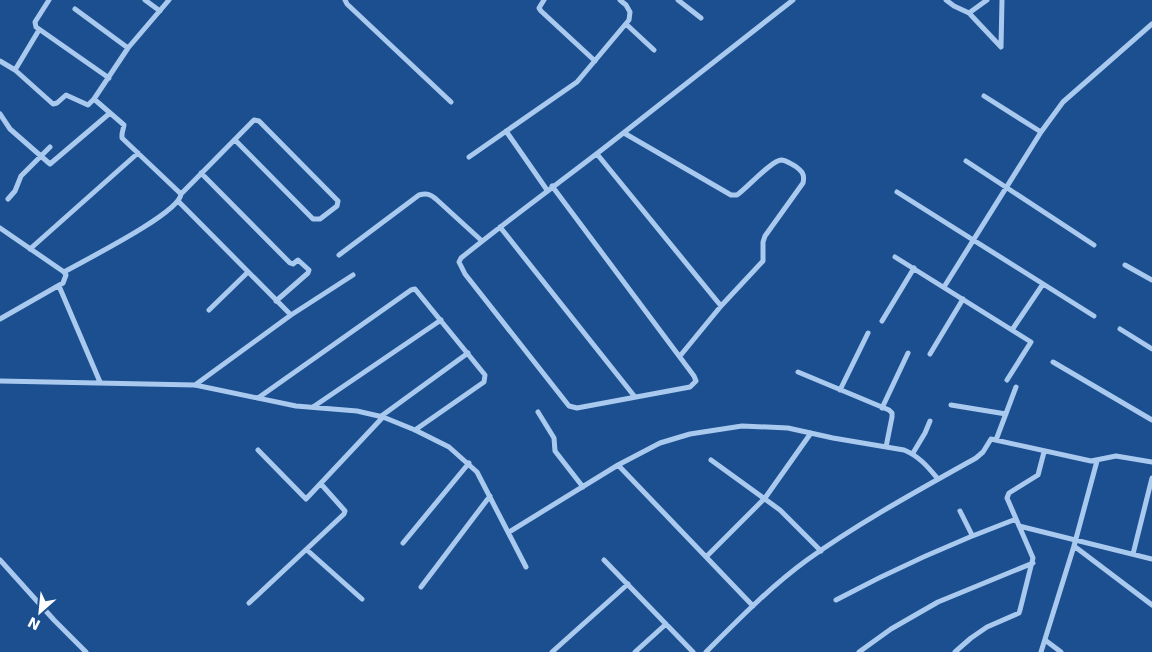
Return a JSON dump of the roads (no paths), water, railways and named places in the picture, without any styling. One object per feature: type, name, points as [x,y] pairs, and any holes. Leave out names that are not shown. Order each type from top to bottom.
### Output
[{"type":"street","points":[[42,0],[48,2],[34,25],[109,78]]},
{"type":"street","points":[[145,0],[160,11]]},
{"type":"street","points":[[0,61],[15,70],[55,104],[65,95],[68,95],[86,105],[94,99],[128,48],[169,0]]},
{"type":"street","points":[[345,0],[451,102]]},
{"type":"street","points":[[544,0],[539,8],[541,11],[595,61]]},
{"type":"street","points":[[678,0],[701,18]]},
{"type":"street","points":[[552,186],[694,376],[694,383],[690,386],[573,408],[569,406],[471,281],[460,265],[461,258],[500,226],[552,186],[597,154],[793,0]]},
{"type":"street","points":[[946,0],[969,13],[1001,46],[1002,0]]},
{"type":"street","points":[[969,13],[987,0]]},
{"type":"street","points":[[469,156],[577,82],[626,24],[630,17],[630,12],[624,1]]},
{"type":"street","points":[[75,9],[128,48]]},
{"type":"street","points":[[626,24],[654,50]]},
{"type":"street","points":[[944,288],[1041,132],[1063,102],[1152,24]]},
{"type":"street","points":[[15,70],[40,30]]},
{"type":"street","points":[[984,96],[1041,132]]},
{"type":"street","points":[[94,99],[124,125],[122,136],[181,194]]},
{"type":"street","points":[[0,114],[10,129],[40,156],[49,163],[52,163],[110,113]]},
{"type":"street","points":[[64,272],[149,225],[178,202],[181,194],[202,173],[234,140],[254,120],[259,121],[338,201],[337,206],[320,220],[313,219],[234,140]]},
{"type":"street","points":[[506,131],[547,190]]},
{"type":"street","points":[[624,132],[734,196],[748,188],[774,162],[779,160],[787,161],[802,171],[804,178],[765,236],[763,242],[763,262],[721,306],[680,356]]},
{"type":"street","points":[[8,199],[15,191],[21,176],[50,146]]},
{"type":"street","points":[[30,249],[138,153]]},
{"type":"street","points":[[597,154],[721,306]]},
{"type":"street","points":[[966,161],[1094,245]]},
{"type":"street","points":[[202,173],[290,263],[293,264],[298,260],[308,270],[308,273],[276,301]]},
{"type":"street","points":[[898,192],[1094,316]]},
{"type":"street","points":[[339,255],[419,195],[425,194],[430,194],[482,241]]},
{"type":"street","points":[[178,202],[291,315]]},
{"type":"street","points":[[500,226],[635,397]]},
{"type":"street","points":[[0,319],[59,286],[65,280],[64,272],[1,231]]},
{"type":"street","points":[[895,257],[1030,342],[1007,380]]},
{"type":"street","points":[[1125,265],[1152,280]]},
{"type":"street","points":[[882,321],[914,268]]},
{"type":"street","points":[[209,310],[248,272]]},
{"type":"street","points":[[195,385],[291,315],[353,275]]},
{"type":"street","points":[[1012,330],[1043,284]]},
{"type":"street","points":[[59,286],[100,382]]},
{"type":"street","points":[[258,398],[415,289],[485,375],[484,382],[415,430]]},
{"type":"street","points":[[930,354],[963,299]]},
{"type":"street","points":[[313,408],[441,320]]},
{"type":"street","points":[[1120,329],[1152,349]]},
{"type":"street","points":[[840,390],[868,333]]},
{"type":"street","points":[[258,450],[306,499],[381,417],[468,353]]},
{"type":"street","points":[[882,408],[908,353]]},
{"type":"street","points":[[1053,362],[1152,420]]},
{"type":"street","points":[[798,372],[892,413],[886,447]]},
{"type":"street","points":[[0,381],[195,385],[313,408],[357,411],[381,417],[415,430],[449,447],[469,463],[477,472],[526,567]]},
{"type":"street","points":[[996,440],[1016,387]]},
{"type":"street","points":[[951,405],[1006,414]]},
{"type":"street","points":[[538,412],[554,438],[555,451],[583,487]]},
{"type":"street","points":[[913,454],[930,421]]},
{"type":"street","points":[[509,532],[618,465],[660,443],[720,428],[765,426],[799,429],[833,438],[904,450],[922,461],[938,479]]},
{"type":"street","points":[[706,557],[764,499],[811,433]]},
{"type":"street","points":[[706,652],[782,580],[821,551],[983,452],[991,439],[1044,452],[1097,461],[1116,456],[1152,462]]},
{"type":"street","points":[[955,652],[987,627],[1018,613],[1033,558],[1007,498],[1038,474],[1044,452]]},
{"type":"street","points":[[712,460],[780,510],[821,551]]},
{"type":"street","points":[[1041,652],[1074,546],[1097,461]]},
{"type":"street","points":[[402,542],[469,463]]},
{"type":"street","points":[[618,465],[753,606]]},
{"type":"street","points":[[1133,554],[1150,493],[1152,478]]},
{"type":"street","points":[[249,603],[342,517],[345,511],[321,484]]},
{"type":"street","points":[[421,587],[490,496]]},
{"type":"street","points":[[960,511],[972,535]]},
{"type":"street","points":[[836,600],[878,577],[972,535],[1016,519]]},
{"type":"street","points":[[1019,526],[1152,559]]},
{"type":"street","points":[[1074,546],[1152,605]]},
{"type":"street","points":[[307,550],[362,599]]},
{"type":"street","points":[[0,560],[54,620],[86,652]]},
{"type":"street","points":[[604,560],[693,652]]},
{"type":"street","points":[[859,652],[891,629],[938,602],[1033,563]]},
{"type":"street","points":[[552,652],[628,584]]},
{"type":"street","points":[[635,652],[666,624]]},
{"type":"street","points":[[1045,640],[1061,652]]}]
